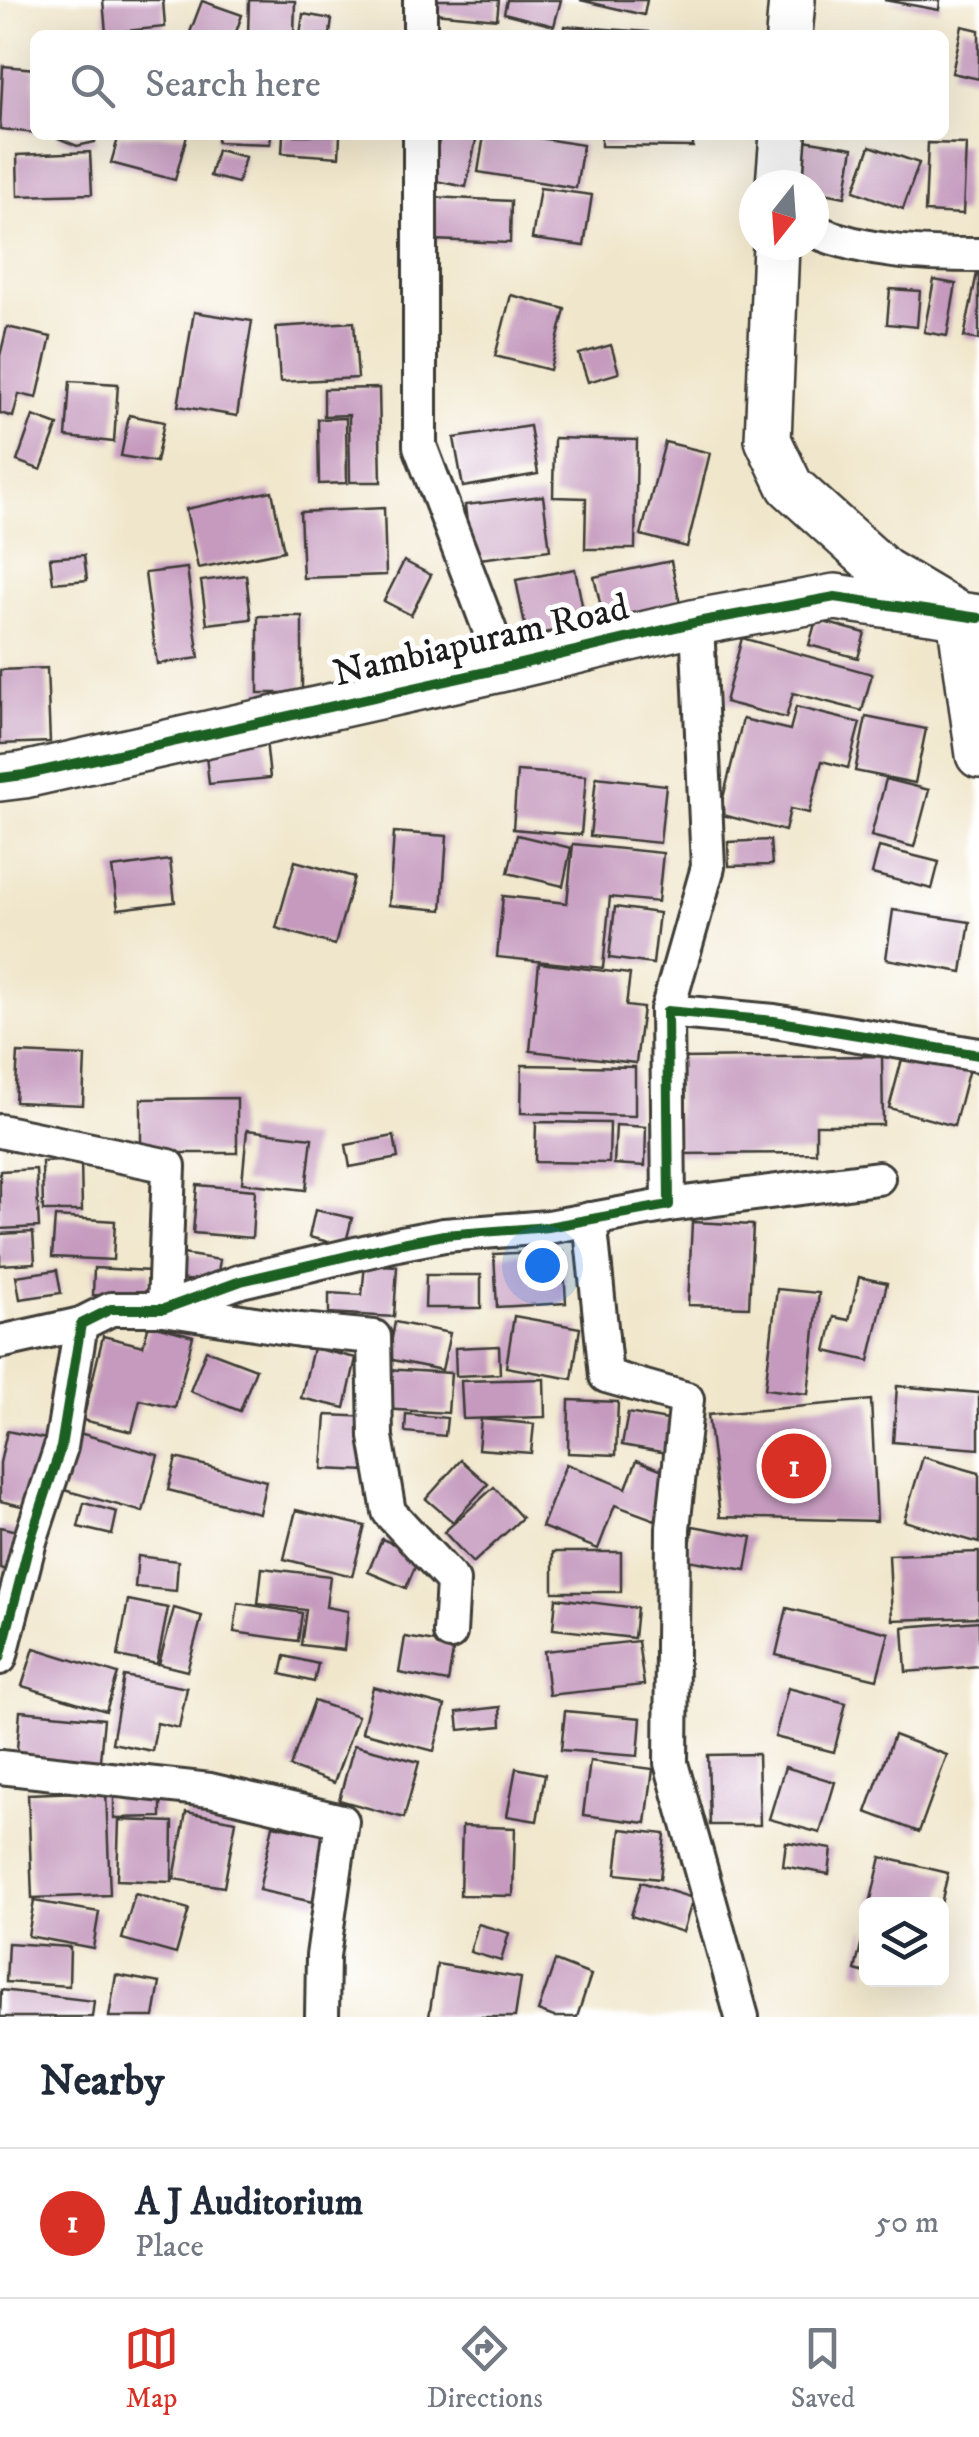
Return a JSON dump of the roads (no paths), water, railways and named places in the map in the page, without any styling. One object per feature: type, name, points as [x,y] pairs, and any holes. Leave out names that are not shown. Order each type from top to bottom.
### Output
[{"type":"street","points":[[420,0],[420,30]]},
{"type":"street","points":[[789,30],[792,0]]},
{"type":"street","points":[[420,140],[420,446],[504,668]]},
{"type":"street","points":[[781,170],[783,140]]},
{"type":"street","points":[[829,238],[844,244],[924,256],[979,255]]},
{"type":"street","points":[[775,260],[768,440],[790,486],[884,571],[970,617],[979,754]]},
{"type":"street","name":"Nambiapuram Road","points":[[0,778],[697,622],[835,598],[970,617]]},
{"type":"street","points":[[668,1205],[667,1011],[708,867],[697,622]]},
{"type":"street","points":[[667,1011],[774,1021],[979,1055]]},
{"type":"street","points":[[0,1132],[169,1166],[164,1309]]},
{"type":"street","points":[[164,1309],[241,1280],[416,1240],[548,1227],[668,1205],[878,1178]]},
{"type":"street","points":[[590,1219],[606,1376],[687,1399],[674,1528],[671,1763],[742,2017]]},
{"type":"street","points":[[0,1342],[81,1324],[111,1309],[164,1309],[300,1330],[374,1336],[376,1436],[388,1512],[453,1581],[450,1634]]},
{"type":"street","points":[[0,1658],[30,1541],[62,1447],[81,1324]]},
{"type":"street","points":[[0,1767],[210,1790],[342,1821],[323,1956],[322,2017]]},
{"type":"place","name":"A J Auditorium","points":[[794,1466]]}]
